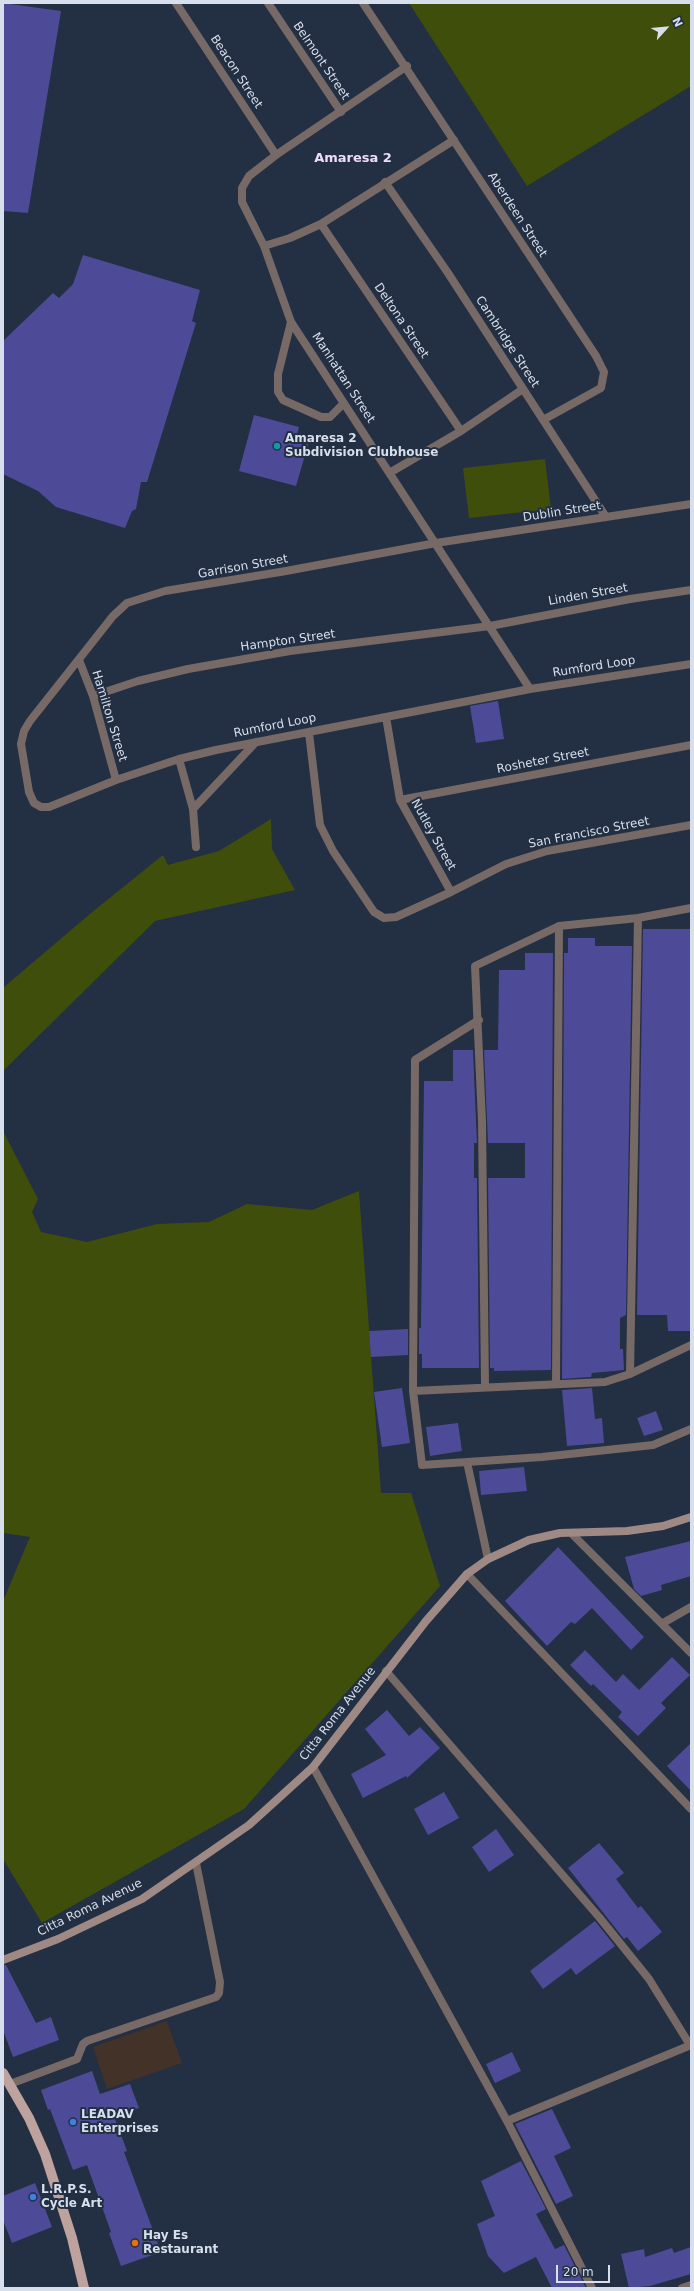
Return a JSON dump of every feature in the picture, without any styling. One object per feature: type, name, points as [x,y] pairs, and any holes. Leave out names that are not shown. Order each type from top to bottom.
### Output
[{"type":"main road","points":[[3,2073],[29,2118],[50,2167],[72,2238],[84,2288]]},
{"type":"street","name":"Beacon Street","points":[[176,3],[276,155]]},
{"type":"street","name":"Belmont Street","points":[[268,3],[341,112]]},
{"type":"street","name":"Aberdeen Street","points":[[364,3],[407,66],[596,356],[604,372],[601,388],[543,420]]},
{"type":"street","points":[[276,155],[407,66]]},
{"type":"street","points":[[264,246],[290,238],[321,224],[385,182],[454,140]]},
{"type":"street","name":"Manhattan Street","points":[[276,155],[249,176],[242,188],[242,202],[264,246],[291,322],[391,472],[530,689]]},
{"type":"street","name":"Cambridge Street","points":[[385,182],[448,273],[606,517]]},
{"type":"street","name":"Deltona Street","points":[[321,224],[461,431]]},
{"type":"street","points":[[291,322],[278,374],[278,392],[280,396],[283,400],[321,417],[330,417],[344,403]]},
{"type":"street","points":[[391,472],[461,431],[523,389]]},
{"type":"street","name":"Dublin Street","points":[[436,543],[691,504]]},
{"type":"street","name":"Garrison Street","points":[[80,660],[113,616],[126,603],[165,591],[271,574],[436,543]]},
{"type":"street","name":"Linden Street","points":[[490,626],[622,601],[691,590]]},
{"type":"street","name":"Hampton Street","points":[[93,696],[138,681],[195,668],[290,652],[490,626]]},
{"type":"street","name":"Hamilton Street","points":[[80,660],[93,696],[116,780]]},
{"type":"street","name":"Rumford Loop","points":[[80,660],[24,731],[21,744],[29,792],[34,802],[40,807],[48,807],[116,780],[179,759],[256,742],[530,689],[691,664]]},
{"type":"street","name":"Nutley Street","points":[[386,717],[400,800],[451,892]]},
{"type":"street","name":"San Francisco Street","points":[[308,732],[320,825],[333,851],[374,912],[384,918],[396,917],[451,892],[506,864],[547,851],[691,825]]},
{"type":"street","points":[[193,809],[256,742]]},
{"type":"street","name":"Rosheter Street","points":[[400,800],[691,745]]},
{"type":"street","points":[[179,759],[193,809],[196,846]]},
{"type":"street","points":[[485,1386],[479,1020],[475,966],[559,926],[638,918],[691,908]]},
{"type":"street","points":[[630,1374],[638,918]]},
{"type":"street","points":[[556,1383],[559,926]]},
{"type":"street","points":[[479,1020],[415,1060],[412,1391],[422,1465],[542,1457],[653,1445],[691,1429]]},
{"type":"street","points":[[412,1391],[485,1386],[605,1382],[630,1374],[691,1345]]},
{"type":"street","points":[[467,1462],[488,1559]]},
{"type":"street","name":"Citta Roma Avenue","points":[[3,1960],[58,1939],[135,1902],[196,1863],[248,1825],[312,1767],[386,1671],[467,1574],[488,1559],[529,1540],[560,1533],[627,1531],[663,1526],[691,1517]]},
{"type":"street","points":[[571,1533],[663,1623],[691,1653]]},
{"type":"street","points":[[467,1574],[691,1808]]},
{"type":"street","points":[[663,1623],[691,1607]]},
{"type":"street","points":[[386,1671],[599,1918],[649,1979],[691,2045],[507,2120]]},
{"type":"street","points":[[312,1767],[507,2120],[592,2288]]},
{"type":"street","points":[[10,2084],[77,2059],[83,2044],[87,2041],[212,2000],[219,1994],[220,1982],[196,1863]]},
{"type":"street","points":[[682,2288],[691,2285]]},
{"type":"shaded area","points":[[167,2021],[182,2063],[107,2089],[93,2047]]},
{"type":"green space","points":[[409,3],[691,3],[691,86],[527,186]]},
{"type":"green space","points":[[545,459],[551,509],[469,518],[463,468]]},
{"type":"green space","points":[[271,819],[272,849],[295,890],[155,921],[3,1071],[3,988],[91,913],[163,855],[168,865],[219,851]]},
{"type":"green space","points":[[3,1131],[38,1199],[32,1212],[41,1232],[87,1242],[157,1224],[209,1222],[247,1204],[312,1210],[359,1191],[381,1493],[411,1493],[440,1586],[244,1809],[42,1923],[3,1859],[3,1601],[30,1537],[3,1533]]},
{"type":"building","points":[[3,3],[61,11],[28,213],[3,211]]},
{"type":"building","points":[[83,255],[200,290],[192,321],[196,323],[147,482],[141,482],[136,509],[132,511],[125,528],[56,507],[38,491],[3,474],[3,341],[53,293],[59,298],[73,284]]},
{"type":"building","name":"Amaresa 2 Subdivision Clubhouse","points":[[254,415],[299,427],[297,435],[310,438],[296,486],[239,471]]},
{"type":"building","points":[[498,701],[504,739],[476,743],[470,706]]},
{"type":"building","points":[[643,929],[691,929],[691,1331],[668,1331],[667,1315],[637,1315]]},
{"type":"building","points":[[568,938],[595,938],[595,946],[632,946],[626,1315],[620,1318],[620,1349],[623,1349],[624,1370],[592,1373],[591,1377],[562,1379],[564,953],[568,953]]},
{"type":"building","points":[[525,953],[553,953],[551,1370],[494,1371],[494,1368],[490,1368],[488,1178],[525,1178],[525,1143],[488,1143],[484,1050],[498,1050],[499,970],[525,970]]},
{"type":"building","points":[[453,1050],[473,1050],[477,1143],[474,1143],[474,1178],[477,1178],[479,1368],[422,1368],[422,1354],[419,1354],[419,1328],[421,1328],[424,1081],[453,1081]]},
{"type":"building","points":[[408,1329],[408,1355],[371,1357],[369,1331]]},
{"type":"building","points":[[402,1388],[410,1443],[382,1447],[374,1392]]},
{"type":"building","points":[[592,1388],[595,1419],[602,1418],[604,1443],[567,1446],[562,1390]]},
{"type":"building","points":[[656,1411],[663,1430],[644,1436],[637,1418]]},
{"type":"building","points":[[458,1423],[462,1451],[430,1456],[426,1427]]},
{"type":"building","points":[[524,1467],[527,1491],[481,1495],[479,1471]]},
{"type":"building","points":[[691,1541],[691,1576],[661,1585],[662,1590],[641,1596],[634,1589],[625,1557]]},
{"type":"building","points":[[558,1547],[644,1637],[631,1650],[592,1608],[575,1624],[571,1622],[547,1646],[505,1601]]},
{"type":"building","points":[[585,1650],[616,1682],[623,1674],[639,1690],[672,1657],[690,1675],[661,1703],[666,1708],[638,1736],[618,1717],[622,1712],[593,1684],[591,1686],[570,1665]]},
{"type":"building","points":[[387,1710],[409,1736],[420,1727],[440,1748],[407,1778],[406,1776],[363,1798],[351,1774],[386,1755],[365,1729]]},
{"type":"building","points":[[691,1743],[691,1791],[667,1766]]},
{"type":"building","points":[[444,1792],[459,1818],[428,1835],[414,1809]]},
{"type":"building","points":[[496,1829],[514,1855],[489,1872],[472,1847]]},
{"type":"building","points":[[599,1843],[624,1873],[616,1879],[638,1908],[641,1906],[662,1932],[638,1951],[627,1937],[624,1939],[568,1868]]},
{"type":"building","points":[[595,1921],[615,1946],[576,1975],[571,1968],[543,1989],[530,1971]]},
{"type":"building","points":[[3,1965],[6,1965],[36,2023],[51,2017],[59,2040],[13,2057],[3,2030]]},
{"type":"building","points":[[512,2052],[521,2071],[495,2083],[486,2064]]},
{"type":"building","points":[[92,2071],[100,2094],[130,2084],[139,2108],[118,2115],[119,2117],[115,2119],[127,2151],[124,2152],[161,2252],[121,2266],[109,2233],[111,2232],[87,2165],[73,2170],[50,2109],[48,2110],[41,2090]]},
{"type":"building","points":[[552,2109],[571,2148],[554,2156],[573,2196],[556,2204],[515,2124]]},
{"type":"building","points":[[521,2161],[546,2209],[536,2214],[555,2249],[564,2245],[586,2288],[552,2288],[536,2257],[504,2273],[488,2256],[477,2224],[495,2216],[481,2181]]},
{"type":"building","points":[[35,2183],[52,2227],[12,2243],[3,2220],[3,2196]]},
{"type":"building","points":[[691,2247],[691,2274],[650,2286],[629,2288],[621,2254],[644,2249],[645,2257],[672,2248],[674,2253]]},
{"type":"place","name":"Amaresa 2 Subdivision Clubhouse","points":[[277,446]]},
{"type":"place","name":"LEADAV Enterprises","points":[[73,2122]]},
{"type":"place","name":"L.R.P.S. Cycle Art","points":[[33,2197]]},
{"type":"place","name":"Hay Es Restaurant","points":[[135,2243]]},
{"type":"district","name":"Amaresa 2","points":[[353,159]]}]
